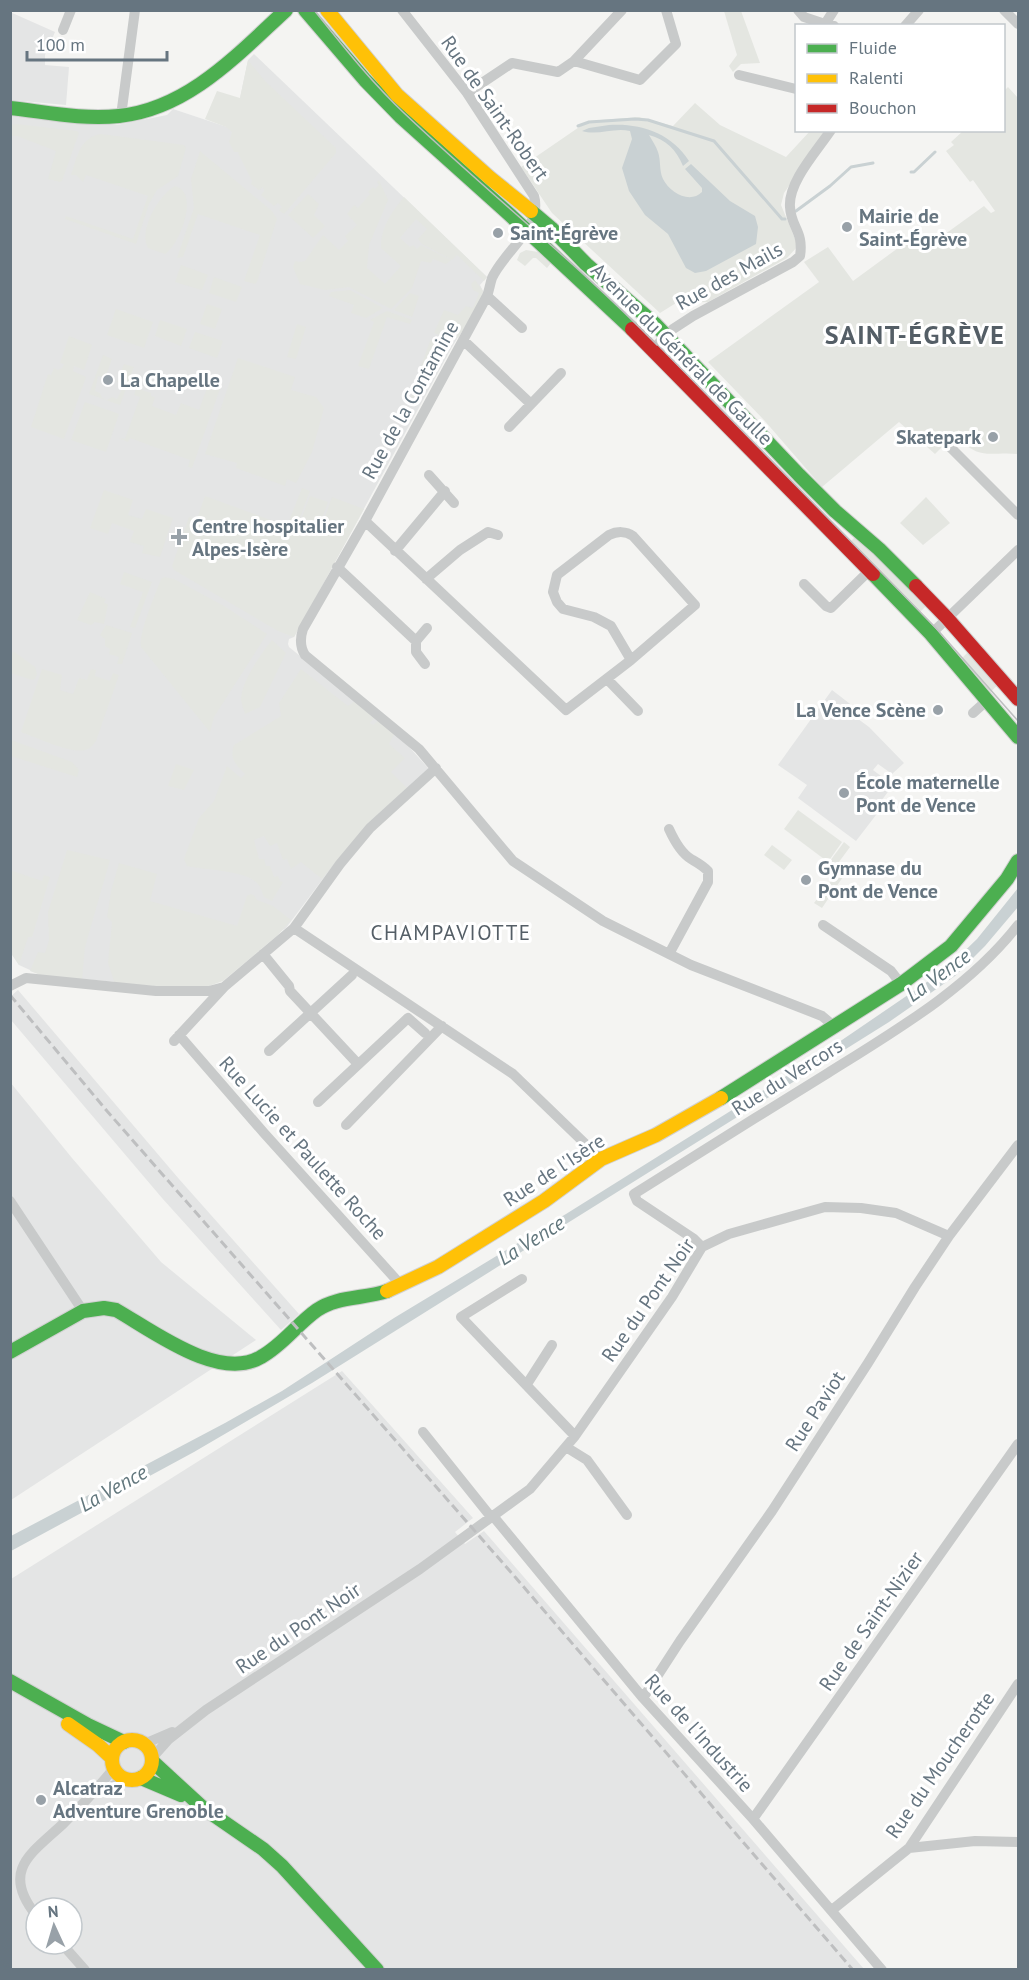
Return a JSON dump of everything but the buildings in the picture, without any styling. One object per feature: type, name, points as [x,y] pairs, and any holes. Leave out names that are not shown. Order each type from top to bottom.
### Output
[{"type":"street","points":[[63,30],[71,10]]},
{"type":"street","points":[[121,116],[135,10]]},
{"type":"street","points":[[10,108],[94,117],[121,116],[140,113],[174,101],[212,74],[286,10]]},
{"type":"street","name":"Avenue du Général de Gaulle","points":[[305,10],[365,80],[401,117],[634,331],[870,570],[931,634],[1018,737]]},
{"type":"street","name":"Avenue du Général de Gaulle","points":[[327,10],[397,95],[535,215],[667,336],[806,482],[873,544],[947,618],[1018,699]]},
{"type":"street","points":[[467,93],[512,63],[558,72],[574,62],[622,10]]},
{"type":"street","points":[[574,62],[640,80],[676,44],[666,10]]},
{"type":"street","points":[[798,10],[804,17],[827,24]]},
{"type":"street","points":[[907,24],[919,10]]},
{"type":"street","points":[[1004,10],[1018,24]]},
{"type":"street","name":"Rue de Saint-Robert","points":[[404,11],[467,93],[534,196],[537,206],[535,215]]},
{"type":"street","points":[[739,75],[795,88]]},
{"type":"street","name":"Rue des Mails","points":[[652,350],[693,316],[793,262],[800,256],[799,234],[792,220],[790,207],[792,194],[797,180],[830,132]]},
{"type":"street","points":[[525,231],[535,215]]},
{"type":"street","name":"Rue de la Contamine","points":[[436,768],[397,729],[305,655],[302,650],[301,636],[303,628],[487,297],[493,277],[525,231]]},
{"type":"street","points":[[487,297],[522,328]]},
{"type":"street","points":[[463,340],[531,404]]},
{"type":"street","points":[[509,427],[561,373]]},
{"type":"street","points":[[948,446],[1018,515]]},
{"type":"street","points":[[429,476],[454,503]]},
{"type":"street","points":[[395,551],[445,491]]},
{"type":"street","points":[[364,521],[566,710],[631,660],[695,605],[628,532],[614,532],[557,575],[553,592],[556,602],[563,609],[594,617],[611,626],[631,660]]},
{"type":"street","points":[[426,579],[460,550],[488,532],[498,535]]},
{"type":"street","points":[[931,634],[1018,550]]},
{"type":"street","points":[[337,567],[416,641]]},
{"type":"street","points":[[804,584],[826,606],[831,608],[870,570]]},
{"type":"street","points":[[425,664],[416,652],[416,641],[427,628]]},
{"type":"street","points":[[607,679],[639,711]]},
{"type":"street","points":[[973,713],[983,704]]},
{"type":"street","points":[[10,986],[26,978],[156,991],[209,991],[224,987],[294,928],[340,864],[370,828],[436,768],[513,861],[603,921],[669,954],[822,1016],[835,1027]]},
{"type":"street","points":[[669,829],[686,855],[701,863],[708,871],[708,882],[669,954]]},
{"type":"street","name":"Rue de l'Isère","points":[[10,1352],[81,1316],[133,1320],[202,1359],[231,1365],[259,1359],[275,1348],[317,1310],[347,1299],[373,1296],[438,1267],[544,1201],[601,1159],[690,1117],[901,984],[951,946],[1000,888],[1018,861]]},
{"type":"street","points":[[823,925],[891,971],[901,984]]},
{"type":"street","name":"Rue du Vercors","points":[[702,1247],[694,1239],[637,1201],[634,1194],[896,1030],[957,986],[995,952],[1018,925]]},
{"type":"street","points":[[294,928],[513,1074],[601,1159]]},
{"type":"street","points":[[263,954],[289,986],[290,991],[358,1064]]},
{"type":"street","points":[[269,1051],[352,975]]},
{"type":"street","name":"Rue Lucie et Paulette Roche","points":[[224,987],[176,1038],[401,1285]]},
{"type":"street","points":[[318,1102],[408,1018],[425,1033]]},
{"type":"street","points":[[346,1125],[442,1026]]},
{"type":"street","name":"Rue Paviot","points":[[643,1698],[772,1511],[949,1236],[1018,1145]]},
{"type":"street","points":[[10,1201],[81,1316]]},
{"type":"street","name":"Rue du Pont Noir","points":[[144,1744],[183,1726],[420,1569],[530,1489],[575,1436],[672,1297],[702,1247],[729,1234],[825,1207],[861,1208],[896,1213],[949,1236]]},
{"type":"street","points":[[522,1279],[461,1317],[575,1436]]},
{"type":"street","name":"Rue de l'Isère","points":[[10,1362],[81,1316]]},
{"type":"street","points":[[527,1384],[552,1345]]},
{"type":"street","points":[[423,1432],[492,1517]]},
{"type":"street","name":"Rue de Saint-Nizier","points":[[753,1819],[1018,1444]]},
{"type":"street","points":[[566,1447],[587,1460],[627,1515]]},
{"type":"street","name":"Rue de l'Industrie","points":[[492,1517],[643,1698],[753,1819],[882,1970]]},
{"type":"street","points":[[10,1681],[88,1725],[124,1742]]},
{"type":"street","name":"Rue du Moucherotte","points":[[832,1910],[909,1848],[1018,1684]]},
{"type":"street","points":[[33,1695],[52,1712],[98,1745],[113,1763],[117,1773],[168,1789],[202,1807],[263,1849],[282,1866],[378,1970]]},
{"type":"street","name":"Rue du Pont Noir","points":[[153,1760],[183,1726]]},
{"type":"street","points":[[24,1901],[18,1879],[22,1864],[34,1848],[92,1796],[113,1763],[116,1748],[124,1742],[134,1740],[144,1744],[149,1749],[153,1760],[202,1807]]},
{"type":"street","points":[[92,1796],[150,1770],[153,1760]]},
{"type":"street","points":[[909,1848],[975,1841],[1018,1842]]},
{"type":"street","points":[[73,1956],[85,1970]]},
{"type":"shaded area","points":[[724,11],[741,11],[760,63],[741,64],[733,72],[729,66],[737,55]]},
{"type":"shaded area","points":[[10,12],[55,32],[45,55],[45,65],[69,67],[66,105],[11,100]]},
{"type":"shaded area","name":"Centre hospitalier Alpes-Isère","points":[[254,54],[487,277],[480,285],[483,291],[482,299],[452,347],[294,637],[289,639],[288,644],[401,738],[429,769],[365,829],[340,856],[286,928],[193,988],[43,976],[19,965],[11,953],[10,116],[117,125],[167,115],[173,109],[227,127],[240,98],[248,60]]},
{"type":"shaded area","points":[[248,60],[265,81],[336,148],[336,153],[284,214],[279,210],[282,207],[278,203],[274,206],[261,195],[264,191],[263,187],[259,190],[251,184],[252,181],[239,152],[234,152],[229,142],[232,132],[226,127],[205,119],[217,91],[240,98]]},
{"type":"shaded area","points":[[1008,87],[1018,98],[1018,454],[987,454],[975,451],[960,440],[959,430],[935,454],[899,422],[822,487],[764,420],[708,362],[819,282],[804,262],[828,247],[853,281],[909,240],[934,242],[984,206],[991,213],[995,211],[973,180],[970,182],[946,151],[954,145],[951,142],[962,132],[1005,132],[1005,90]]},
{"type":"shaded area","points":[[695,103],[720,125],[786,157],[809,132],[826,132],[784,193],[781,205],[798,246],[787,258],[708,302],[676,303],[660,313],[552,213],[521,167],[588,121],[639,117],[673,126]]},
{"type":"shaded area","points":[[11,125],[79,133],[62,181],[48,179],[56,151],[17,136],[11,138]]},
{"type":"shaded area","points":[[101,134],[184,145],[186,148],[178,176],[157,190],[149,204],[136,244],[65,219],[66,216],[133,239],[148,196],[86,175],[83,182],[76,175],[71,175],[80,149],[88,139]]},
{"type":"shaded area","points":[[200,151],[272,211],[277,219],[255,284],[244,281],[260,235],[198,214],[183,257],[177,258],[194,208],[191,179]]},
{"type":"shaded area","points":[[379,180],[388,200],[369,245],[367,268],[385,284],[401,266],[381,248],[381,240],[388,221],[404,197],[487,277],[484,281],[457,255],[452,260],[422,244],[418,239],[427,229],[416,219],[400,238],[410,247],[413,245],[417,249],[421,245],[451,260],[446,264],[433,259],[431,263],[421,261],[412,288],[391,309],[349,287],[325,290],[300,284],[293,267],[295,261],[305,261],[323,235],[339,250],[348,241],[345,236],[357,225],[347,214],[354,205],[358,208],[370,194],[368,192],[379,185],[377,182]]},
{"type":"shaded area","points":[[175,186],[182,190],[187,208],[181,230],[165,254],[148,248],[146,232],[157,205]]},
{"type":"shaded area","points":[[308,194],[319,204],[314,215],[325,226],[313,238],[288,215]]},
{"type":"shaded area","points":[[526,250],[538,252],[551,263],[547,268],[533,258],[525,266],[517,260],[520,253]]},
{"type":"shaded area","points":[[181,265],[208,275],[202,290],[175,282]]},
{"type":"shaded area","points":[[214,277],[242,287],[236,302],[209,293]]},
{"type":"shaded area","points":[[475,280],[483,291],[482,299],[458,338],[453,336],[450,339],[434,333],[444,310],[458,315],[466,306],[473,308],[479,293],[473,290],[471,284]]},
{"type":"shaded area","points":[[350,290],[383,308],[366,318],[351,313],[354,305],[329,296],[331,292]]},
{"type":"shaded area","points":[[410,293],[419,296],[412,317],[394,310]]},
{"type":"shaded area","points":[[207,304],[222,309],[215,329],[200,324]]},
{"type":"shaded area","points":[[116,309],[153,322],[144,348],[107,335]]},
{"type":"shaded area","points":[[387,311],[412,320],[410,324],[387,317],[369,369],[358,366],[374,322],[370,320]]},
{"type":"shaded area","points":[[160,320],[187,329],[181,346],[155,336]]},
{"type":"shaded area","points":[[297,324],[306,327],[296,359],[287,357]]},
{"type":"shaded area","points":[[195,332],[223,341],[217,358],[189,348]]},
{"type":"shaded area","points":[[69,336],[92,345],[84,370],[74,366],[73,371],[86,377],[64,439],[31,427],[48,374],[51,375],[54,368],[58,370],[64,364],[60,363]]},
{"type":"shaded area","points":[[434,339],[437,351],[413,398],[411,397],[412,392],[430,341]]},
{"type":"shaded area","points":[[103,355],[112,359],[105,378],[98,376],[95,391],[107,400],[112,397],[117,399],[124,385],[117,382],[124,364],[134,367],[120,405],[89,394]]},
{"type":"shaded area","points":[[238,358],[295,377],[291,390],[316,397],[324,408],[312,452],[296,483],[287,479],[285,486],[236,468],[237,463],[205,454]]},
{"type":"shaded area","points":[[209,383],[221,386],[192,468],[188,467],[190,460],[130,438],[128,442],[118,438],[125,439],[140,397],[134,395],[136,388],[151,393],[151,396],[155,397],[152,406],[176,415],[181,403],[199,410]]},
{"type":"shaded area","points":[[85,402],[119,414],[106,452],[71,440]]},
{"type":"shaded area","points":[[302,488],[310,491],[296,528],[318,536],[332,497],[364,509],[294,637],[278,631],[174,570],[172,566],[189,517],[197,519],[205,496],[287,526]]},
{"type":"shaded area","points":[[104,490],[133,500],[128,515],[142,519],[146,509],[173,518],[160,557],[142,553],[144,546],[130,542],[134,531],[112,523],[108,534],[90,528]]},
{"type":"shaded area","points":[[310,496],[328,502],[317,533],[298,527]]},
{"type":"shaded area","points":[[926,497],[950,523],[923,545],[900,523]]},
{"type":"shaded area","points":[[857,535],[927,605],[918,614],[849,543]]},
{"type":"shaded area","points":[[124,572],[152,582],[135,628],[130,627],[143,592],[120,584]]},
{"type":"shaded area","points":[[164,577],[174,579],[224,606],[267,634],[214,717],[210,732],[141,647],[142,633],[148,613],[161,579]]},
{"type":"shaded area","points":[[90,592],[106,599],[104,603],[108,604],[104,624],[95,622],[91,625],[77,620]]},
{"type":"shaded area","points":[[106,625],[132,633],[122,664],[117,664],[119,657],[109,654],[110,649],[105,646],[105,639],[100,635]]},
{"type":"shaded area","points":[[272,640],[286,653],[260,707],[245,714],[241,700],[244,685],[257,660]]},
{"type":"shaded area","points":[[13,651],[35,667],[37,674],[35,679],[11,673]]},
{"type":"shaded area","points":[[969,651],[1000,683],[987,695],[960,660]]},
{"type":"shaded area","points":[[42,669],[62,675],[60,690],[73,694],[79,678],[87,680],[91,669],[96,670],[95,676],[110,681],[113,673],[119,675],[96,741],[88,749],[71,750],[21,732]]},
{"type":"shaded area","points":[[301,669],[348,706],[355,701],[375,717],[370,723],[373,725],[379,720],[395,733],[389,744],[405,758],[391,772],[410,791],[363,832],[322,879],[301,862],[291,869],[287,859],[283,860],[277,843],[270,846],[264,836],[254,840],[259,859],[264,859],[266,866],[270,866],[274,877],[278,876],[283,882],[272,901],[264,897],[259,885],[252,879],[235,873],[187,866],[184,859],[199,818],[214,801],[227,766],[241,778],[245,774],[233,758],[234,745],[281,716],[279,703]]},
{"type":"shaded area","points":[[832,690],[858,710],[854,716],[869,727],[904,763],[892,774],[878,764],[873,770],[893,785],[873,812],[876,815],[856,841],[798,798],[807,785],[778,765]]},
{"type":"shaded area","points":[[11,740],[72,762],[79,770],[77,777],[11,756]]},
{"type":"shaded area","points":[[176,764],[194,770],[184,790],[168,786]]},
{"type":"shaded area","points":[[798,810],[842,842],[828,862],[784,829]]},
{"type":"shaded area","points":[[844,842],[850,847],[833,870],[827,865]]},
{"type":"shaded area","points":[[772,845],[792,860],[784,870],[764,855]]},
{"type":"shaded area","points":[[67,850],[110,860],[85,947],[82,979],[43,976],[30,971],[38,952],[45,953],[49,940],[48,912]]},
{"type":"shaded area","points":[[846,862],[851,865],[822,908],[814,903]]},
{"type":"shaded area","points":[[119,863],[157,874],[150,901],[237,926],[247,896],[250,894],[254,895],[257,900],[273,906],[291,920],[278,935],[223,981],[193,988],[115,984],[108,963],[112,922],[107,917]]},
{"type":"shaded area","points":[[10,870],[42,881],[44,875],[50,877],[32,937],[28,937],[19,965],[11,953]]},
{"type":"shaded area","points":[[18,990],[179,1179],[299,1314],[281,1330],[162,1198],[11,1020],[11,996]]},
{"type":"shaded area","points":[[10,1082],[161,1262],[256,1340],[11,1500]]},
{"type":"shaded area","points":[[342,1371],[473,1518],[455,1532],[465,1544],[484,1531],[864,1969],[11,1970],[11,1579]]},
{"type":"water","points":[[609,125],[644,128],[673,143],[689,161],[683,166],[670,146],[649,135],[658,152],[662,176],[670,189],[686,197],[702,192],[702,188],[685,169],[691,164],[730,201],[755,216],[758,227],[756,244],[706,271],[695,273],[686,268],[668,234],[645,215],[629,191],[622,168],[632,139],[630,131],[594,133],[582,131]]},
{"type":"water","name":"La Vence","points":[[1018,888],[1018,907],[985,946],[955,976],[889,1022],[312,1383],[194,1452],[11,1551],[11,1536],[282,1391],[394,1318],[566,1214],[820,1055],[946,969],[977,939]]},
{"type":"waterway","points":[[578,126],[589,122],[648,120],[714,141],[782,219],[785,219]]},
{"type":"waterway","points":[[911,172],[914,172],[935,152]]},
{"type":"waterway","points":[[796,211],[851,167],[873,163]]},
{"type":"tram line","points":[[314,10],[392,101],[595,285],[657,345],[656,343],[935,627],[1018,721]]},
{"type":"railway","points":[[10,995],[107,1111],[516,1578],[853,1970]]},
{"type":"traffic: fast","points":[[10,108],[64,115],[105,117],[144,111],[167,103],[210,77],[286,10]]},
{"type":"traffic: fast","points":[[305,10],[365,80],[401,117],[632,329]]},
{"type":"traffic: fast","points":[[531,211],[586,264],[655,324],[799,475],[916,586]]},
{"type":"traffic: fast","points":[[873,574],[931,634],[1018,737]]},
{"type":"traffic: fast","points":[[721,1098],[901,984],[951,946],[1007,879],[1018,861]]},
{"type":"traffic: fast","points":[[10,1352],[83,1311],[104,1308],[116,1310],[167,1341],[206,1359],[226,1363],[244,1363],[269,1352],[325,1305],[387,1291]]},
{"type":"traffic: fast","points":[[10,1681],[88,1725],[124,1742]]},
{"type":"traffic: fast","points":[[153,1762],[202,1807],[263,1849],[282,1866],[377,1970]]},
{"type":"traffic: fast","points":[[141,1778],[181,1795]]},
{"type":"traffic: slow","points":[[327,10],[397,95],[490,178],[531,211]]},
{"type":"traffic: slow","points":[[387,1291],[438,1267],[544,1201],[601,1159],[656,1135],[721,1098]]},
{"type":"traffic: slow","points":[[68,1724],[112,1758]]},
{"type":"traffic: slow","points":[[132,1740],[146,1746],[152,1760],[146,1774],[132,1780],[118,1774],[112,1760],[118,1746],[132,1740]]},
{"type":"traffic: jam","points":[[632,329],[873,574]]},
{"type":"traffic: jam","points":[[916,586],[1018,699]]},
{"type":"place","name":"Mairie de Saint-Égrève","points":[[847,227]]},
{"type":"place","name":"Saint-Égrève","points":[[498,233]]},
{"type":"place","name":"La Chapelle","points":[[108,380]]},
{"type":"place","name":"Skatepark","points":[[993,437]]},
{"type":"place","name":"Centre hospitalier Alpes-Isère","points":[[179,537]]},
{"type":"place","name":"La Vence Scène","points":[[938,710]]},
{"type":"place","name":"École maternelle Pont de Vence","points":[[844,793]]},
{"type":"place","name":"Gymnase du Pont de Vence","points":[[806,880]]},
{"type":"place","name":"Alcatraz Adventure Grenoble","points":[[41,1800]]},
{"type":"district","name":"SAINT-ÉGRÈVE","points":[[915,334]]},
{"type":"district","name":"CHAMPAVIOTTE","points":[[451,932]]}]
